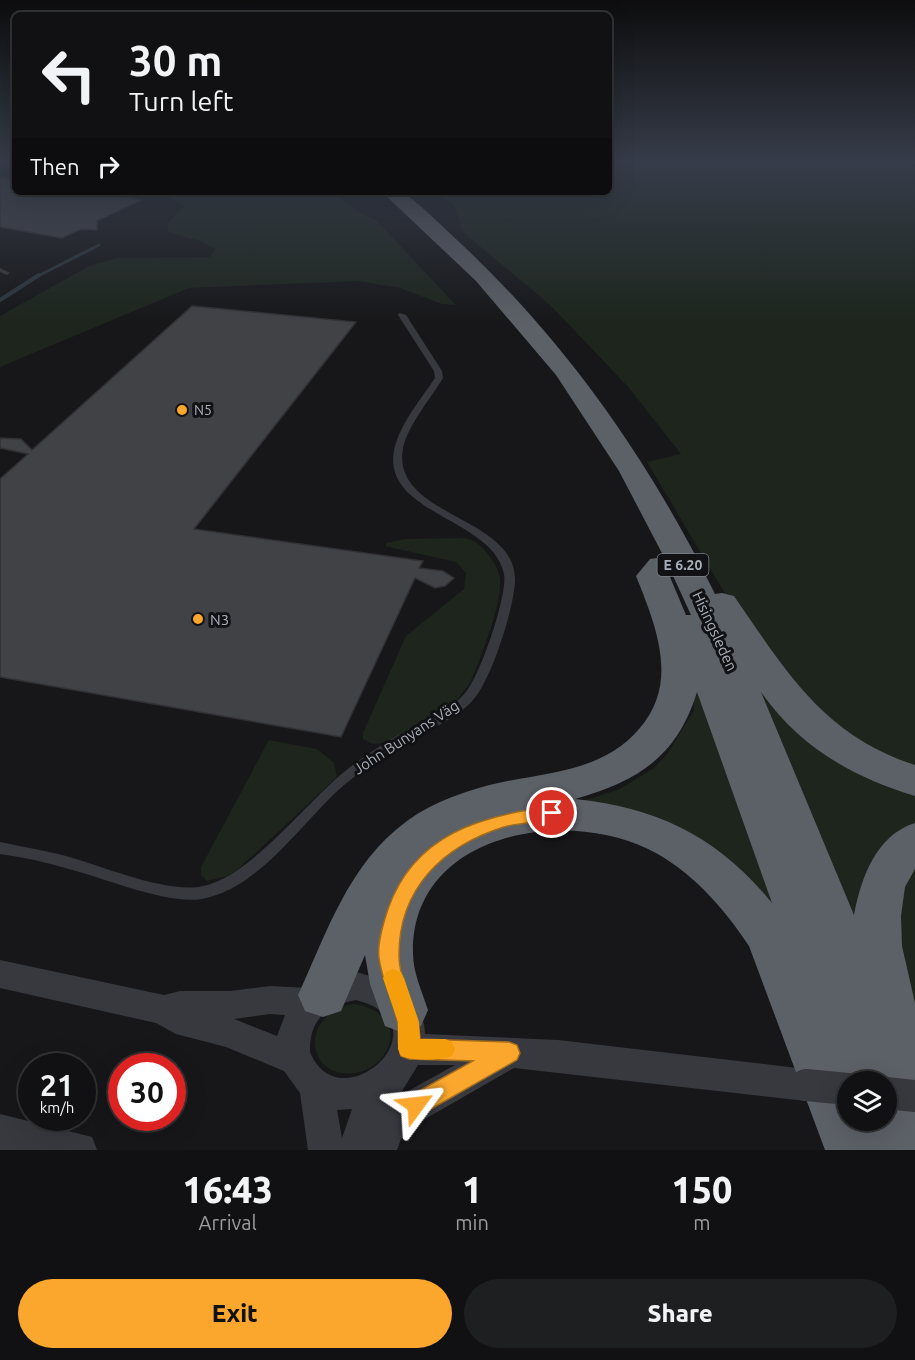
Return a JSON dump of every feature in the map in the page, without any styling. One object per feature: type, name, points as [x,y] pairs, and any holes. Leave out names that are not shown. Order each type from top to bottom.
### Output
[{"type":"highway","name":"Hisingsleden","points":[[405,217],[471,278],[535,354],[601,450],[663,566],[734,734],[830,1003],[852,1071]]},
{"type":"highway","name":"Hisingsleden","points":[[419,217],[462,255],[527,324],[589,403],[639,483],[705,608],[744,695],[834,922],[915,1145]]},
{"type":"highway","points":[[639,483],[656,490],[739,631],[804,719],[828,741],[851,755],[915,781]]},
{"type":"highway","points":[[318,999],[343,954],[364,897],[383,868],[411,841],[441,821],[478,805],[601,777],[634,758],[659,733],[678,699],[682,679],[682,663],[673,626],[653,576],[663,566]]},
{"type":"highway","points":[[406,1030],[389,956],[393,925],[404,890],[426,861],[458,839],[503,820],[534,814],[591,816],[646,829],[679,846],[719,874],[750,907],[770,937],[853,1150]]},
{"type":"highway","points":[[915,840],[897,858],[886,876],[879,896],[878,919],[890,1004],[915,1077]]},
{"type":"highway","points":[[870,1131],[876,1150]]},
{"type":"street","points":[[0,974],[164,1010],[176,1019],[228,1032],[295,1059]]},
{"type":"street","points":[[164,1010],[180,1005],[230,1005],[270,1000],[318,999],[345,987],[367,987],[388,995],[406,1030],[402,1065],[368,1112],[356,1150]]},
{"type":"street","points":[[318,999],[297,1023],[292,1047],[303,1074],[316,1086],[334,1093],[354,1094],[373,1089],[390,1079]]},
{"type":"street","points":[[406,1030],[509,1053],[837,1088]]},
{"type":"street","points":[[378,1150],[389,1127],[406,1111],[509,1053]]},
{"type":"street","points":[[316,1086],[326,1150]]},
{"type":"street","points":[[897,1094],[915,1096]]},
{"type":"street","points":[[0,1132],[79,1150]]},
{"type":"lane","name":"John Bunyans Väg","points":[[0,848],[54,858],[170,890],[201,893],[225,885],[245,872],[344,778],[392,744],[458,706],[472,692],[502,619],[510,576],[503,556],[488,539],[426,502],[404,478],[397,461],[400,445],[439,378],[438,371],[402,315]]},
{"type":"shaded area","points":[[174,217],[369,217],[376,220],[456,305],[442,304],[400,288],[358,281],[189,288],[0,367],[0,316],[89,266],[116,258],[210,257],[215,249],[200,241],[168,232],[168,223]]},
{"type":"shaded area","points":[[458,217],[915,217],[915,772],[837,738],[740,619],[647,462],[681,454],[629,388],[550,305],[464,233]]},
{"type":"shaded area","points":[[464,538],[480,545],[485,550],[500,578],[494,616],[470,683],[454,704],[385,743],[373,744],[363,739],[363,733],[406,636],[464,589],[466,573],[456,562],[393,548],[386,546],[386,543],[405,539]]},
{"type":"shaded area","points":[[732,638],[749,661],[915,787],[915,828],[870,962]]},
{"type":"shaded area","points":[[693,674],[800,959],[770,921],[582,801],[620,789],[654,768],[668,753],[694,710]]},
{"type":"shaded area","points":[[269,740],[317,749],[334,763],[337,777],[237,870],[228,876],[207,881],[201,875],[201,867]]},
{"type":"shaded area","points":[[915,850],[915,1053],[891,926]]},
{"type":"shaded area","points":[[353,1004],[369,1008],[382,1016],[387,1022],[391,1036],[384,1055],[374,1065],[360,1072],[342,1073],[329,1068],[319,1059],[315,1047],[316,1033],[323,1021],[335,1010]]},
{"type":"building","points":[[0,217],[106,217],[97,221],[97,230],[81,229],[62,238],[0,227]]},
{"type":"building","name":"N3","points":[[192,306],[356,322],[194,529],[423,561],[419,568],[443,571],[454,578],[445,586],[435,588],[415,578],[341,737],[0,677],[0,479],[28,454],[0,448],[0,438],[21,439],[32,450]]},
{"type":"waterway","points":[[36,277],[99,245]]},
{"type":"waterway","points":[[0,300],[39,275]]},
{"type":"slow traffic","points":[[393,978],[409,1022],[411,1035],[409,1049],[445,1049]]},
{"type":"place","name":"N5","points":[[182,410]]},
{"type":"place","name":"N3","points":[[198,619]]},
{"type":"route","points":[[416,1105],[509,1053],[409,1049],[411,1035],[409,1022],[394,983],[389,956],[393,925],[404,890],[426,861],[458,839],[503,820],[552,813]]}]
